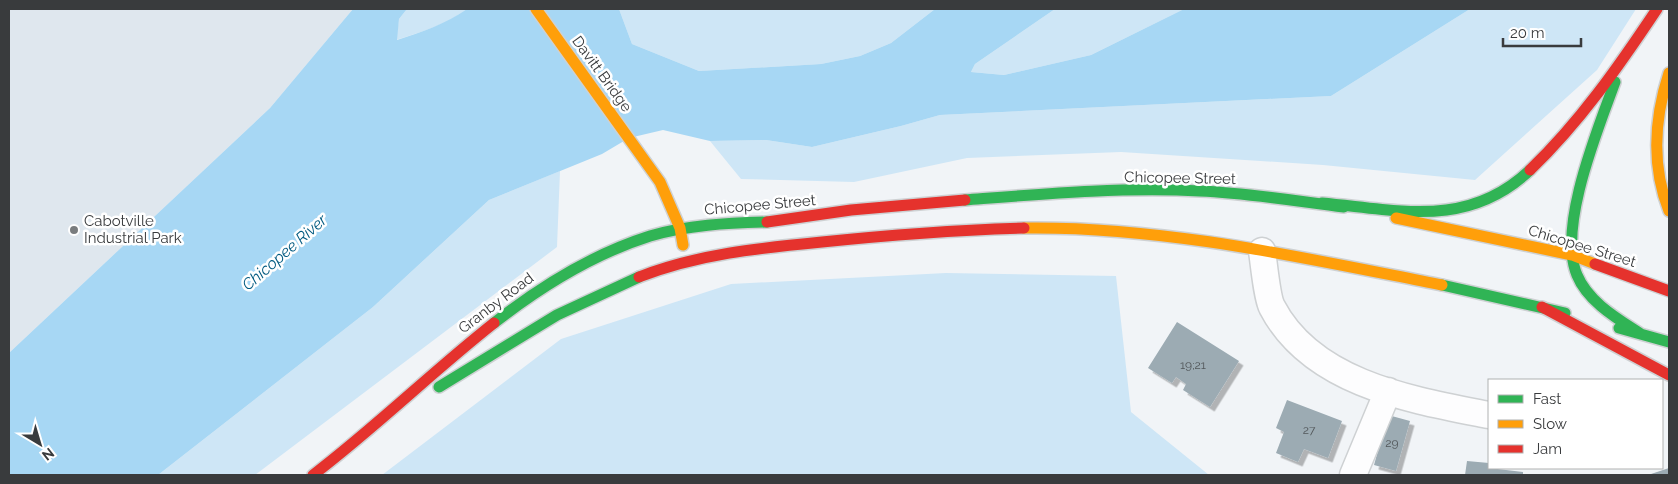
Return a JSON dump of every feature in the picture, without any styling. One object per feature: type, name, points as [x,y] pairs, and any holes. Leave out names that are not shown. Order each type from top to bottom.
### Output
[{"type":"main road","name":"Davitt Bridge","points":[[536,9],[644,157],[660,182],[680,228],[686,262]]},
{"type":"main road","points":[[1322,202],[1438,212],[1472,207],[1481,203],[1524,176],[1545,156],[1623,60],[1657,9]]},
{"type":"main road","points":[[1623,60],[1587,164],[1576,218],[1572,255],[1577,274],[1604,310],[1641,334]]},
{"type":"main road","points":[[1669,73],[1659,109],[1656,132],[1660,182],[1669,211]]},
{"type":"main road","name":"Chicopee Street","points":[[680,228],[711,224],[776,222],[851,210],[906,205],[1121,191],[1200,191],[1322,202],[1572,255],[1669,291]]},
{"type":"main road","name":"Granby Road","points":[[355,443],[457,352],[532,293],[625,244],[680,228]]},
{"type":"main road","points":[[686,262],[742,251],[902,234],[997,229],[1091,230],[1176,238],[1262,251],[1458,288],[1542,307],[1669,342]]},
{"type":"main road","name":"Granby Road","points":[[313,475],[355,443],[493,351],[532,328],[620,285],[686,262]]},
{"type":"main road","points":[[1542,307],[1669,375]]},
{"type":"street","points":[[1262,251],[1271,305],[1288,331],[1319,361],[1388,391],[1488,415]]},
{"type":"street","points":[[1353,475],[1388,391]]},
{"type":"shaded area","name":"Cabotville Industrial Park","points":[[9,9],[353,9],[270,108],[9,353]]},
{"type":"shaded area","points":[[407,9],[467,9],[442,24],[396,40],[399,19]]},
{"type":"shaded area","points":[[619,9],[935,9],[891,43],[860,56],[821,64],[699,71],[632,44]]},
{"type":"shaded area","points":[[1055,9],[1184,9],[1091,55],[1004,75],[971,72],[975,64]]},
{"type":"shaded area","points":[[1470,9],[1636,9],[1597,70],[1475,180],[1323,165],[1121,152],[967,158],[854,182],[741,179],[710,141],[766,140],[812,147],[940,115],[1331,96]]},
{"type":"shaded area","points":[[560,171],[557,247],[255,475],[158,475],[373,307],[489,200]]},
{"type":"shaded area","points":[[946,273],[1116,276],[1131,412],[1209,475],[382,475],[561,339],[731,284]]},
{"type":"water","name":"Chicopee River","points":[[353,9],[407,9],[399,19],[397,40],[424,31],[467,9],[619,9],[632,44],[699,71],[821,64],[860,56],[891,43],[935,9],[1055,9],[975,64],[971,72],[1004,75],[1091,55],[1184,9],[1470,9],[1331,96],[940,115],[812,147],[766,140],[710,141],[663,130],[629,138],[602,154],[489,200],[373,307],[158,475],[9,475],[9,353],[270,108]]},
{"type":"building","points":[[1177,322],[1239,361],[1210,407],[1183,390],[1186,384],[1176,377],[1172,383],[1148,368]]},
{"type":"building","points":[[1287,400],[1342,421],[1328,458],[1304,449],[1298,462],[1276,453],[1284,432],[1276,428]]},
{"type":"building","points":[[1388,415],[1410,421],[1396,471],[1374,465]]},
{"type":"building","points":[[1467,461],[1488,463],[1488,469],[1523,472],[1523,475],[1465,475]]},
{"type":"building","points":[[1669,468],[1669,475],[1648,475]]},
{"type":"traffic: fast","points":[[1615,82],[1582,178],[1572,232],[1572,255],[1577,275],[1588,294],[1604,309],[1641,334]]},
{"type":"traffic: fast","points":[[1322,203],[1405,211],[1432,211],[1457,208],[1482,201],[1506,189],[1530,170]]},
{"type":"traffic: fast","points":[[965,200],[1082,192],[1171,190],[1236,194],[1344,207]]},
{"type":"traffic: fast","points":[[494,323],[549,284],[588,262],[629,243],[664,232],[693,227],[767,222]]},
{"type":"traffic: fast","points":[[439,387],[557,315],[639,277]]},
{"type":"traffic: fast","points":[[1442,285],[1565,313]]},
{"type":"traffic: fast","points":[[1619,328],[1669,342]]},
{"type":"traffic: slow","points":[[536,9],[660,182],[680,228],[683,245]]},
{"type":"traffic: slow","points":[[1669,73],[1660,108],[1657,142],[1659,176],[1669,211]]},
{"type":"traffic: slow","points":[[1396,218],[1572,255],[1595,264]]},
{"type":"traffic: slow","points":[[1024,228],[1129,232],[1181,238],[1286,255],[1442,285]]},
{"type":"traffic: jam","points":[[1530,170],[1566,133],[1582,113],[1657,9]]},
{"type":"traffic: jam","points":[[767,222],[851,210],[965,200]]},
{"type":"traffic: jam","points":[[639,277],[706,257],[798,244],[897,235],[1024,228]]},
{"type":"traffic: jam","points":[[1595,264],[1669,291]]},
{"type":"traffic: jam","points":[[1542,307],[1669,375]]},
{"type":"traffic: jam","points":[[313,475],[494,323]]},
{"type":"place","name":"Cabotville Industrial Park","points":[[74,230]]}]
